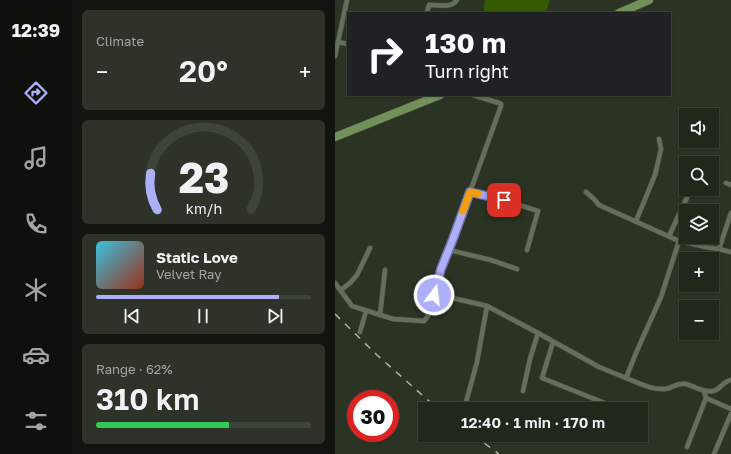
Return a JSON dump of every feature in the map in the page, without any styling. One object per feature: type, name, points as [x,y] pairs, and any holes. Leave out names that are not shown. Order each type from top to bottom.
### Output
[{"type":"highway","points":[[621,12],[649,0]]},
{"type":"highway","points":[[335,137],[438,96]]},
{"type":"street","points":[[335,56],[347,0]]},
{"type":"street","points":[[427,12],[429,5],[445,6],[456,2],[457,0]]},
{"type":"street","points":[[338,42],[347,44]]},
{"type":"street","points":[[335,283],[352,306],[398,320],[424,321],[428,316],[441,269],[493,130],[501,104],[476,96]]},
{"type":"street","points":[[636,221],[655,175],[661,149],[659,139]]},
{"type":"street","points":[[470,192],[504,200],[537,211],[527,250]]},
{"type":"street","points":[[586,192],[599,204],[679,241],[661,298],[636,353],[627,378]]},
{"type":"street","points":[[669,236],[688,196]]},
{"type":"street","points":[[719,249],[731,213]]},
{"type":"street","points":[[692,244],[731,252]]},
{"type":"street","points":[[341,290],[357,275],[370,248]]},
{"type":"street","points":[[449,250],[491,260],[517,269]]},
{"type":"street","points":[[380,315],[385,270]]},
{"type":"street","points":[[434,295],[487,306],[599,367],[649,387],[657,389],[686,384],[704,391],[711,391],[717,390],[727,381],[731,380]]},
{"type":"street","points":[[466,402],[477,362],[487,306]]},
{"type":"street","points":[[360,332],[367,311]]},
{"type":"street","points":[[523,391],[530,359],[538,333]]},
{"type":"street","points":[[553,342],[542,378],[602,402]]},
{"type":"street","points":[[704,391],[707,398],[731,409]]},
{"type":"street","points":[[687,447],[707,398]]},
{"type":"street","points":[[714,454],[731,414]]},
{"type":"shaded area","points":[[485,0],[550,0],[545,12],[484,12]]},
{"type":"railway","points":[[335,314],[377,355],[430,402]]},
{"type":"railway","points":[[483,442],[499,454]]},
{"type":"slow traffic","points":[[463,211],[470,192],[478,194]]},
{"type":"route","points":[[434,295],[441,269],[470,192],[504,200]]}]
